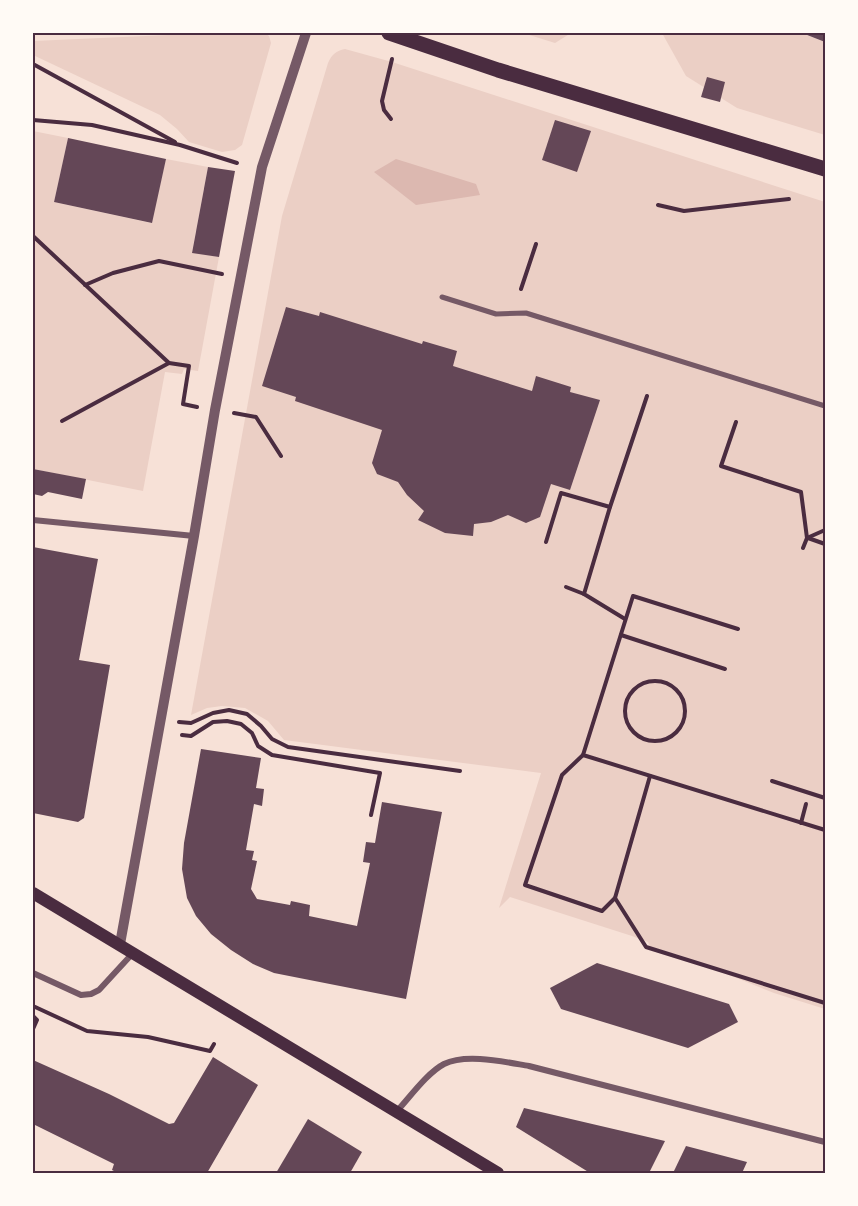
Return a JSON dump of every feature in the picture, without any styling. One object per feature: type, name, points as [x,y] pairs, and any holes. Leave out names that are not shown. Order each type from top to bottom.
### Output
[{"type":"main road","points":[[389,33],[498,70],[825,169]]},
{"type":"main road","points":[[33,893],[498,1173]]},
{"type":"street","points":[[120,944],[215,410],[262,167],[306,33]]},
{"type":"street","points":[[442,297],[496,314],[526,313],[825,406]]},
{"type":"street","points":[[33,520],[194,536]]},
{"type":"street","points":[[33,973],[81,995],[91,994],[99,990],[133,953]]},
{"type":"street","points":[[397,1111],[428,1077],[445,1064],[460,1060],[492,1060],[528,1066],[825,1142]]},
{"type":"path","points":[[391,119],[384,110],[382,101],[392,59]]},
{"type":"path","points":[[33,64],[180,145]]},
{"type":"path","points":[[33,120],[92,125],[180,145],[237,163]]},
{"type":"path","points":[[658,205],[684,212],[789,199]]},
{"type":"path","points":[[33,236],[169,363],[189,366],[183,404]]},
{"type":"path","points":[[521,289],[536,244]]},
{"type":"path","points":[[85,285],[113,273],[159,261],[240,278]]},
{"type":"path","points":[[62,421],[169,363]]},
{"type":"path","points":[[584,594],[647,396]]},
{"type":"path","points":[[256,417],[280,456]]},
{"type":"path","points":[[736,422],[721,466],[801,492],[807,538],[803,548]]},
{"type":"path","points":[[546,542],[561,493],[610,507]]},
{"type":"path","points":[[807,538],[825,530]]},
{"type":"path","points":[[807,538],[825,543]]},
{"type":"path","points":[[566,587],[584,594],[625,619]]},
{"type":"path","points":[[650,776],[615,898],[602,911],[525,885],[562,775],[584,755],[633,596],[738,630]]},
{"type":"path","points":[[621,634],[725,669]]},
{"type":"path","points":[[654,681],[673,687],[680,694],[684,703],[685,713],[678,731],[670,737],[651,741],[633,732],[625,715],[625,705],[629,696],[644,683],[654,681]]},
{"type":"path","points":[[161,719],[191,723],[213,713],[230,710],[247,714],[272,740],[288,747],[460,771]]},
{"type":"path","points":[[182,735],[191,736],[213,722],[227,721],[241,724],[252,733],[258,746],[272,755],[380,773],[371,815]]},
{"type":"path","points":[[584,755],[825,830]]},
{"type":"path","points":[[772,781],[825,798]]},
{"type":"path","points":[[801,823],[806,804]]},
{"type":"path","points":[[615,898],[646,947],[825,1003]]},
{"type":"path","points":[[33,1006],[87,1031],[148,1037],[210,1051],[214,1044]]},
{"type":"path","points":[[33,1016],[38,1020],[33,1029]]},
{"type":"shaded area","points":[[265,33],[269,36],[271,43],[242,145],[235,150],[222,152],[189,142],[160,115],[33,55],[33,41]]},
{"type":"shaded area","points":[[523,33],[571,33],[555,43]]},
{"type":"shaded area","points":[[662,33],[801,33],[825,42],[825,135],[737,108],[686,76]]},
{"type":"shaded area","points":[[345,49],[392,62],[825,202],[825,1009],[774,993],[682,956],[650,947],[648,942],[632,936],[510,897],[499,908],[541,773],[284,740],[268,721],[245,708],[222,706],[207,708],[191,715],[282,216],[328,63],[335,53]]},
{"type":"shaded area","points":[[33,131],[68,138],[54,202],[151,223],[166,159],[208,167],[192,252],[219,257],[198,371],[184,369],[182,374],[165,372],[143,491],[33,469]]},
{"type":"shaded area","points":[[396,159],[476,184],[480,195],[416,205],[374,172]]},
{"type":"building","points":[[802,33],[825,33],[825,42]]},
{"type":"building","points":[[707,77],[725,82],[720,102],[701,97]]},
{"type":"building","points":[[555,120],[591,131],[577,172],[542,160]]},
{"type":"building","points":[[68,138],[166,159],[152,223],[54,202]]},
{"type":"building","points":[[208,167],[235,171],[219,257],[192,253]]},
{"type":"building","points":[[286,307],[319,316],[320,312],[422,344],[423,341],[457,351],[453,366],[532,391],[536,376],[571,387],[570,392],[600,400],[570,490],[551,484],[540,517],[526,523],[508,515],[491,522],[474,524],[473,536],[445,533],[418,520],[424,511],[407,495],[398,482],[377,474],[372,463],[382,430],[295,401],[296,397],[262,386]]},
{"type":"building","points":[[33,469],[86,479],[82,499],[48,492],[42,496],[33,494]]},
{"type":"building","points":[[33,547],[98,559],[79,660],[110,665],[84,818],[78,822],[33,813]]},
{"type":"building","points":[[201,749],[261,758],[256,788],[264,789],[262,806],[254,804],[246,850],[254,851],[252,860],[257,861],[251,889],[257,899],[290,905],[291,901],[310,905],[309,916],[357,926],[370,863],[363,862],[366,842],[375,843],[382,802],[442,812],[406,999],[274,973],[253,964],[231,950],[211,934],[196,916],[187,898],[182,869],[184,843]]},
{"type":"building","points":[[597,963],[729,1004],[738,1022],[688,1048],[561,1009],[550,988]]},
{"type":"building","points":[[213,1057],[258,1085],[207,1173],[118,1173],[112,1170],[114,1164],[33,1124],[33,1060],[169,1124],[174,1123]]},
{"type":"building","points":[[524,1108],[665,1141],[649,1173],[590,1173],[516,1127]]},
{"type":"building","points":[[308,1119],[362,1152],[350,1173],[276,1173]]},
{"type":"building","points":[[686,1146],[747,1162],[742,1173],[673,1173]]}]
